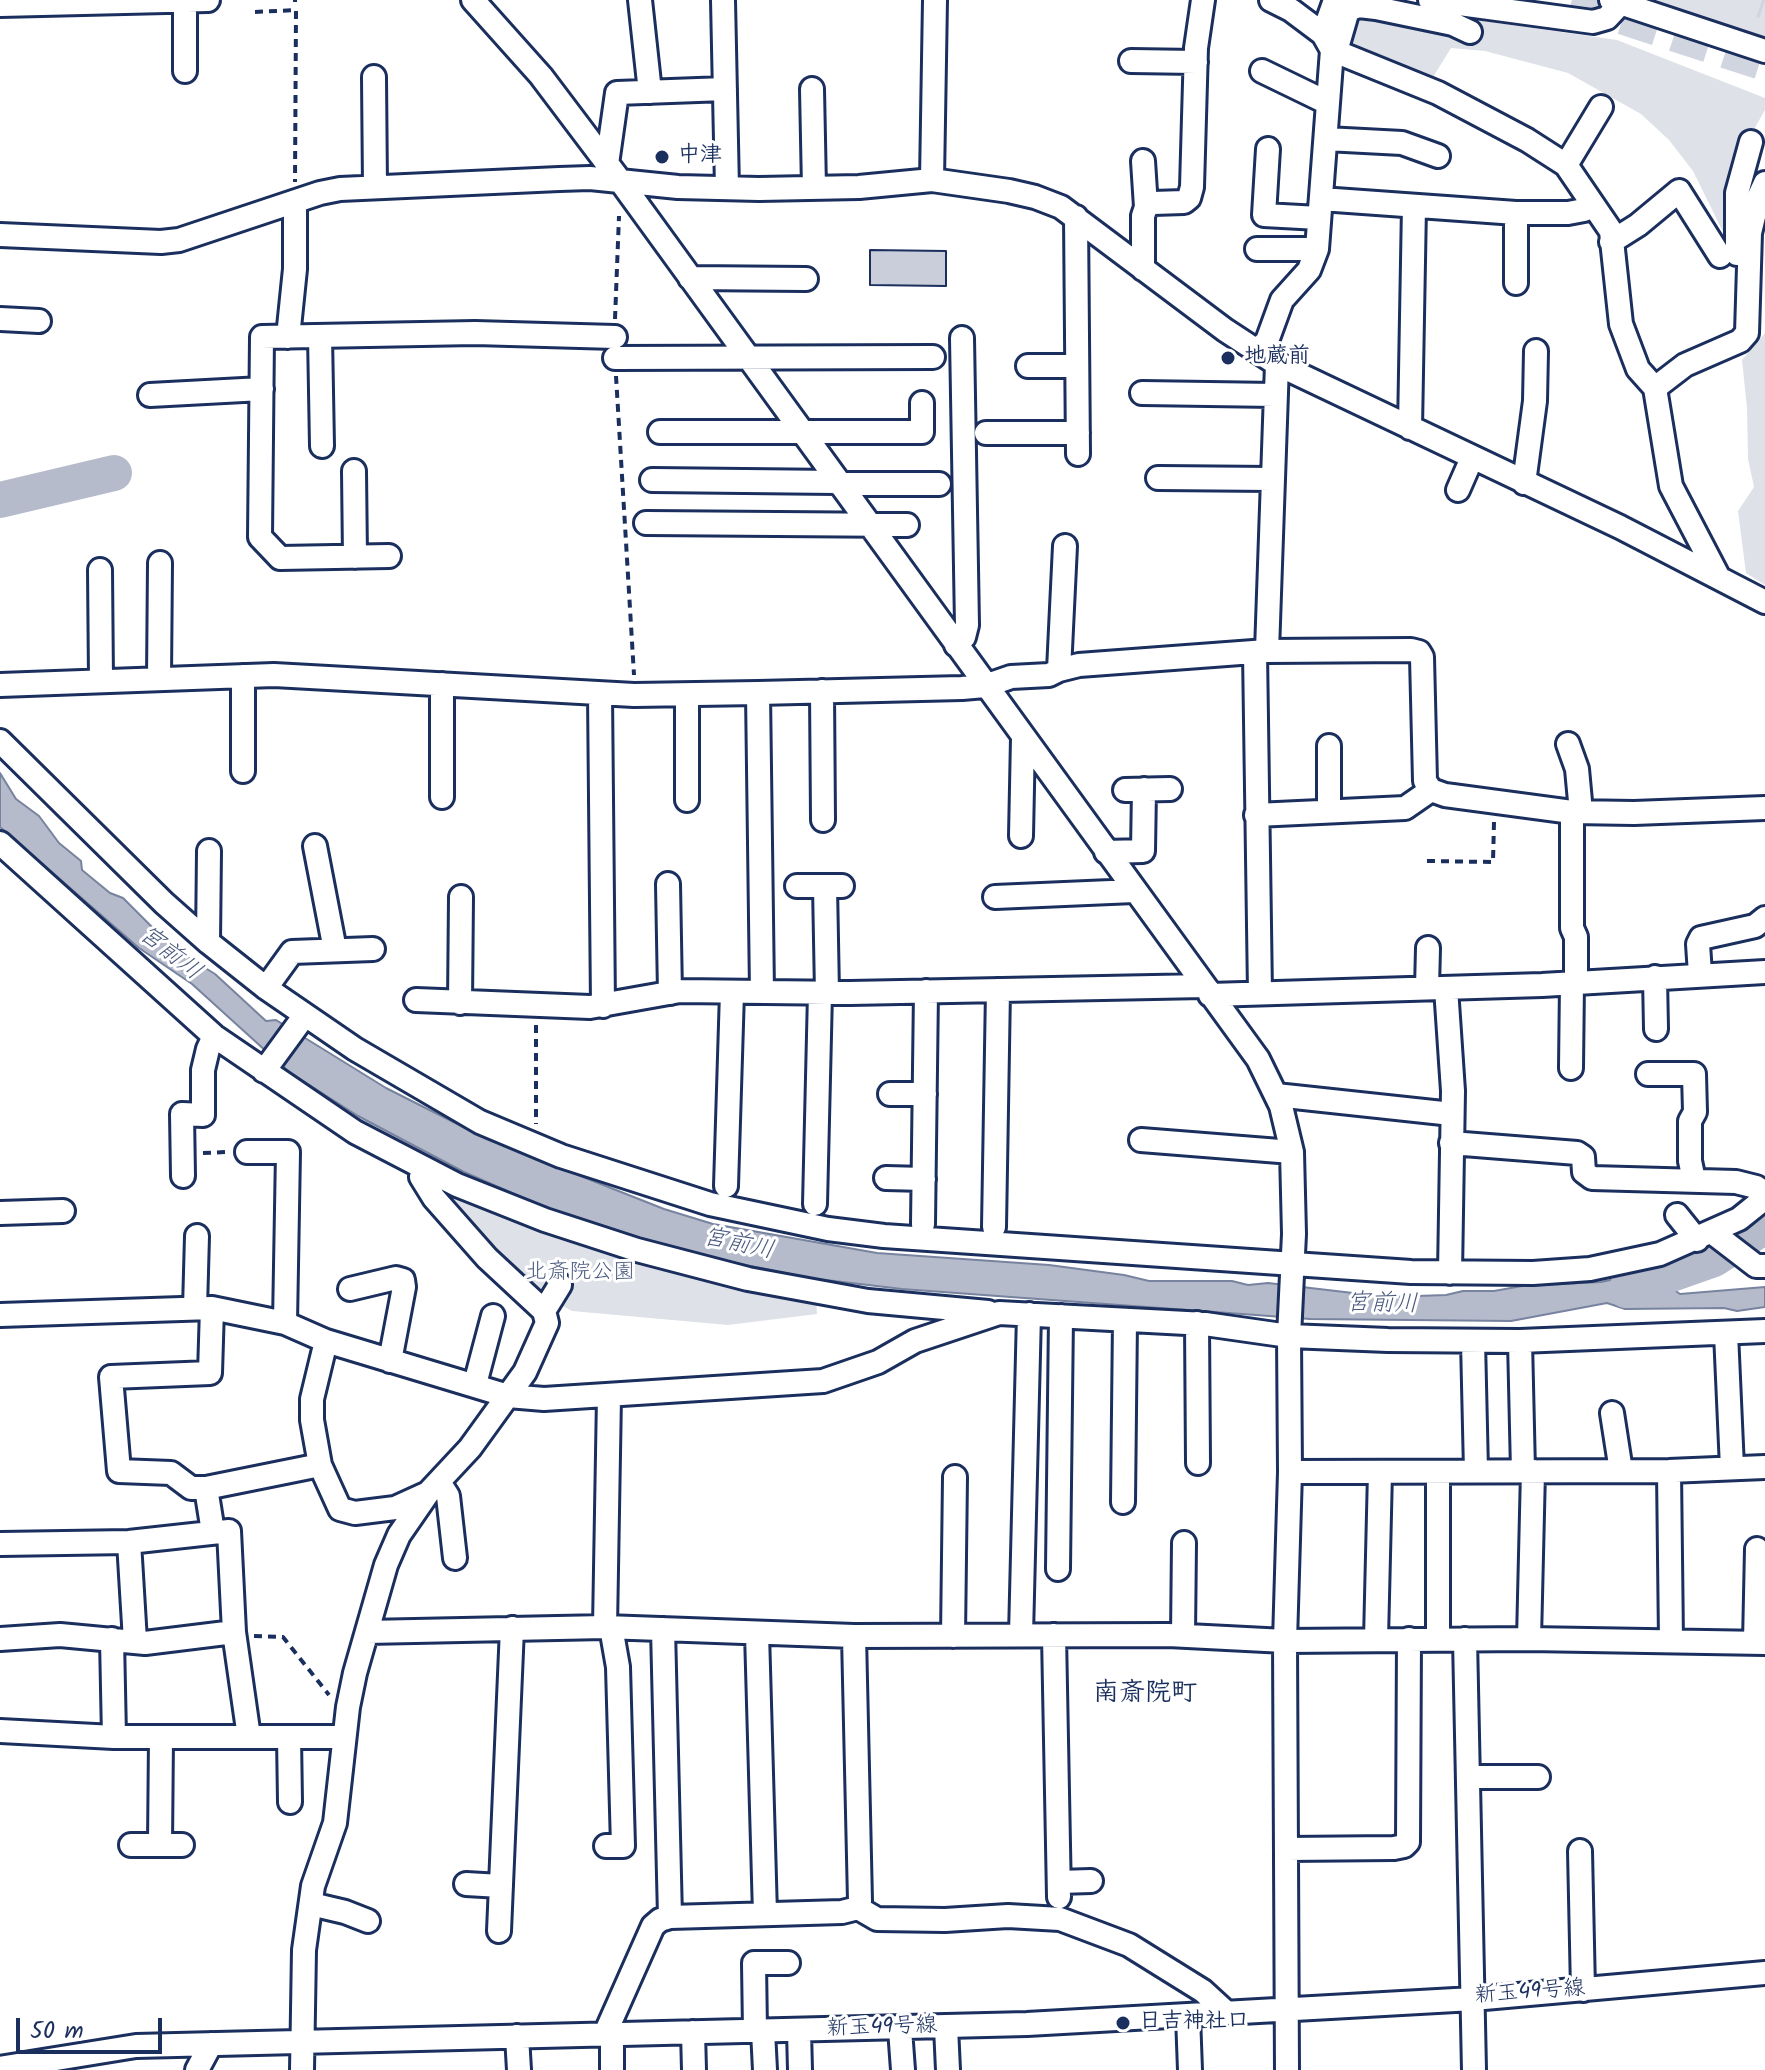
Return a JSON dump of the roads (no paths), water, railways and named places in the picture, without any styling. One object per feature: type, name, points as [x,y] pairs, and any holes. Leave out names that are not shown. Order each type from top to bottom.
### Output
[{"type":"street","points":[[0,5],[208,0]]},
{"type":"street","points":[[473,0],[541,76],[621,182],[1258,1059],[1276,1095],[1292,1152],[1294,1244],[1289,1332],[1290,1472],[1285,1641],[1287,2070]]},
{"type":"street","points":[[640,0],[650,92]]},
{"type":"street","points":[[723,0],[727,188]]},
{"type":"street","points":[[932,180],[935,0]]},
{"type":"street","points":[[1146,207],[1153,203],[1184,202],[1189,198],[1199,16],[1203,0]]},
{"type":"street","points":[[1271,0],[1291,10],[1327,42],[1438,93],[1527,140],[1566,165],[1606,222],[1621,324],[1638,369],[1655,388],[1671,486],[1718,576]]},
{"type":"street","points":[[1258,350],[1267,341],[1282,300],[1309,270],[1317,249],[1328,103],[1327,42],[1335,0]]},
{"type":"street","points":[[1430,0],[1593,22],[1607,18],[1616,2],[1765,51]]},
{"type":"street","points":[[185,1],[185,71]]},
{"type":"street","points":[[1327,42],[1339,41],[1348,10],[1359,6],[1453,24],[1470,32]]},
{"type":"street","points":[[1131,61],[1196,62]]},
{"type":"street","points":[[1262,71],[1328,103]]},
{"type":"street","points":[[374,77],[375,187]]},
{"type":"street","points":[[607,164],[617,93],[725,89]]},
{"type":"street","points":[[812,89],[814,188]]},
{"type":"street","points":[[1566,165],[1601,107]]},
{"type":"street","points":[[1326,139],[1402,143],[1438,156]]},
{"type":"street","points":[[1748,272],[1737,255],[1735,242],[1737,193],[1751,142]]},
{"type":"street","points":[[1268,149],[1264,215],[1320,209],[1414,206],[1568,213],[1593,205]]},
{"type":"street","points":[[1143,161],[1146,207],[1143,216],[1143,269]]},
{"type":"street","points":[[0,235],[113,241],[179,240],[320,193],[375,187],[559,179],[590,178],[727,188],[814,188],[932,180],[1035,197],[1061,207],[1076,217],[1225,330],[1277,364],[1718,576],[1765,602]]},
{"type":"street","points":[[1655,388],[1697,358],[1740,341],[1747,333],[1750,233],[1765,183]]},
{"type":"street","points":[[1611,242],[1638,225],[1679,191],[1720,256]]},
{"type":"street","points":[[288,337],[295,269],[295,202]]},
{"type":"street","points":[[1410,428],[1414,206]]},
{"type":"street","points":[[1516,213],[1516,283]]},
{"type":"street","points":[[995,426],[1078,444],[1076,217]]},
{"type":"street","points":[[1257,249],[1317,249]]},
{"type":"street","points":[[690,278],[806,279]]},
{"type":"street","points":[[0,319],[39,321]]},
{"type":"street","points":[[389,556],[280,558],[260,537],[262,337],[475,333],[615,348],[746,356],[861,347],[933,357]]},
{"type":"street","points":[[320,336],[322,446]]},
{"type":"street","points":[[956,645],[964,637],[967,625],[962,338]]},
{"type":"street","points":[[1524,483],[1535,401],[1536,351]]},
{"type":"street","points":[[1260,993],[1256,815],[1261,652],[1277,364]]},
{"type":"street","points":[[1028,366],[1077,366]]},
{"type":"street","points":[[150,395],[262,389]]},
{"type":"street","points":[[1142,393],[1275,395]]},
{"type":"street","points":[[660,432],[922,432],[922,403]]},
{"type":"street","points":[[1458,490],[1472,458]]},
{"type":"street","points":[[354,471],[355,557]]},
{"type":"street","points":[[652,480],[694,471],[838,483],[939,484]]},
{"type":"street","points":[[1158,478],[1272,479]]},
{"type":"street","points":[[646,523],[907,525]]},
{"type":"street","points":[[1059,670],[1065,546]]},
{"type":"street","points":[[159,678],[160,563]]},
{"type":"street","points":[[100,570],[101,680]]},
{"type":"street","points":[[0,685],[243,676],[376,680],[600,694],[687,695],[985,686],[998,680],[1049,675],[1079,665],[1261,652],[1411,650],[1419,652],[1422,657],[1425,781],[1431,790]]},
{"type":"street","points":[[243,676],[243,771]]},
{"type":"street","points":[[442,684],[442,797]]},
{"type":"street","points":[[822,691],[823,820]]},
{"type":"street","points":[[758,693],[762,992]]},
{"type":"street","points":[[600,694],[603,1006]]},
{"type":"street","points":[[687,695],[687,800]]},
{"type":"street","points":[[1015,824],[1023,738]]},
{"type":"street","points":[[0,741],[164,903],[302,1018],[480,1122],[650,1186],[884,1236],[1182,1246],[1215,1249],[1291,1268],[1450,1273],[1563,1272],[1660,1254],[1710,1237],[1739,1219],[1765,1195],[1746,1184],[1592,1178],[1584,1172],[1583,1157],[1577,1153],[1451,1143]]},
{"type":"street","points":[[1568,744],[1577,769],[1571,1068]]},
{"type":"street","points":[[1329,746],[1329,811]]},
{"type":"street","points":[[1106,852],[1143,851],[1134,790],[1170,789]]},
{"type":"street","points":[[1256,815],[1405,808],[1431,790],[1494,802],[1576,812],[1765,808]]},
{"type":"street","points":[[0,843],[214,1036],[267,1068],[355,1132],[457,1185],[545,1220],[637,1250],[748,1279],[868,1301],[999,1313],[1473,1341],[1765,1331]]},
{"type":"street","points":[[315,846],[310,876],[335,950]]},
{"type":"street","points":[[208,942],[209,851]]},
{"type":"street","points":[[668,884],[670,993]]},
{"type":"street","points":[[797,886],[834,886],[823,993],[828,1089],[821,1191]]},
{"type":"street","points":[[995,897],[1134,891]]},
{"type":"street","points":[[460,1003],[461,897]]},
{"type":"street","points":[[1700,974],[1698,944],[1701,938],[1755,926],[1765,918]]},
{"type":"street","points":[[1428,948],[1453,1091],[1450,1273]]},
{"type":"street","points":[[266,988],[292,952],[373,949]]},
{"type":"street","points":[[416,1000],[603,1006],[670,993],[998,990],[1260,993],[1765,972]]},
{"type":"street","points":[[1655,977],[1656,1029]]},
{"type":"street","points":[[994,1227],[984,1201],[986,1084],[998,990]]},
{"type":"street","points":[[923,1224],[926,991]]},
{"type":"street","points":[[726,1186],[732,992]]},
{"type":"street","points":[[267,1068],[302,1018]]},
{"type":"street","points":[[183,1176],[182,1114],[203,1115],[203,1070],[214,1036]]},
{"type":"street","points":[[1661,1067],[1694,1074],[1695,1112],[1690,1121],[1690,1161],[1694,1180]]},
{"type":"street","points":[[890,1094],[925,1094]]},
{"type":"street","points":[[1276,1095],[1452,1114]]},
{"type":"street","points":[[1141,1140],[1292,1152]]},
{"type":"street","points":[[247,1152],[288,1152],[285,1323]]},
{"type":"street","points":[[302,2070],[304,1950],[311,1904],[320,1863],[335,1823],[348,1707],[386,1565],[399,1535],[434,1488],[470,1448],[525,1372],[544,1332],[547,1316],[487,1258],[434,1198],[421,1177],[424,1168]]},
{"type":"street","points":[[886,1178],[924,1179]]},
{"type":"street","points":[[0,1213],[63,1211]]},
{"type":"street","points":[[1677,1215],[1757,1263]]},
{"type":"street","points":[[197,1236],[210,1373],[111,1377],[119,1471],[171,1473],[191,1488],[206,1488],[320,1465]]},
{"type":"street","points":[[350,1289],[396,1278],[403,1280],[390,1361]]},
{"type":"street","points":[[544,1311],[560,1285]]},
{"type":"street","points":[[0,1315],[204,1308],[285,1323],[326,1341],[508,1396],[544,1399],[823,1381],[878,1362],[915,1341],[999,1313]]},
{"type":"street","points":[[1021,1635],[1029,1314]]},
{"type":"street","points":[[475,1384],[493,1316]]},
{"type":"street","points":[[1058,1569],[1061,1316]]},
{"type":"street","points":[[1123,1502],[1125,1320]]},
{"type":"street","points":[[1197,1323],[1198,1463]]},
{"type":"street","points":[[1726,1333],[1732,1468]]},
{"type":"street","points":[[326,1341],[312,1399],[312,1420],[320,1465],[340,1509],[355,1513],[395,1508],[434,1488]]},
{"type":"street","points":[[1473,1341],[1476,1471]]},
{"type":"street","points":[[1520,1341],[1528,1471],[1529,1639]]},
{"type":"street","points":[[606,1846],[623,1846],[618,1667],[608,1627],[609,1396]]},
{"type":"street","points":[[1612,1413],[1621,1471]]},
{"type":"street","points":[[1290,1472],[1669,1471],[1765,1467]]},
{"type":"street","points":[[1669,1471],[1671,1641]]},
{"type":"street","points":[[1376,1639],[1380,1472]]},
{"type":"street","points":[[1438,1472],[1438,1639]]},
{"type":"street","points":[[953,1636],[955,1477]]},
{"type":"street","points":[[206,1488],[213,1532]]},
{"type":"street","points":[[434,1488],[448,1496],[455,1558]]},
{"type":"street","points":[[0,1544],[129,1542],[229,1531],[234,1634],[249,1737]]},
{"type":"street","points":[[129,1542],[135,1641]]},
{"type":"street","points":[[1183,1635],[1184,1543]]},
{"type":"street","points":[[367,1632],[608,1627],[854,1636],[1183,1635],[1285,1641],[1529,1639],[1760,1642],[1757,1549]]},
{"type":"street","points":[[499,1931],[501,1886],[496,1752],[512,1628]]},
{"type":"street","points":[[663,1629],[670,1917]]},
{"type":"street","points":[[757,1633],[765,1914]]},
{"type":"street","points":[[0,1639],[60,1635],[145,1643],[234,1634]]},
{"type":"street","points":[[1054,1635],[1059,1890],[1091,1881]]},
{"type":"street","points":[[854,1636],[858,1908]]},
{"type":"street","points":[[112,1639],[114,1737]]},
{"type":"street","points":[[1286,1849],[1394,1848],[1408,1842],[1409,1639]]},
{"type":"street","points":[[1465,1639],[1474,2070]]},
{"type":"street","points":[[0,1731],[114,1737],[344,1737]]},
{"type":"street","points":[[131,1845],[171,1845],[161,1737]]},
{"type":"street","points":[[289,1737],[290,1802]]},
{"type":"street","points":[[1468,1777],[1538,1777]]},
{"type":"street","points":[[1580,1851],[1583,1990]]},
{"type":"street","points":[[466,1884],[501,1886]]},
{"type":"street","points":[[311,1904],[368,1921]]},
{"type":"street","points":[[612,2070],[609,2034],[653,1926],[670,1917],[842,1912],[858,1908],[877,1919],[945,1920],[1008,1916],[1060,1919],[1129,1945],[1203,1991],[1227,2013]]},
{"type":"street","points":[[765,2070],[754,1963],[788,1963]]},
{"type":"street","name":"新玉49号線","points":[[0,2068],[66,2064],[136,2046],[946,2027],[1473,1999],[1765,1973]]},
{"type":"street","points":[[1188,2016],[1190,2070]]},
{"type":"street","points":[[946,2027],[948,2070]]},
{"type":"street","points":[[900,2029],[903,2070]]},
{"type":"street","points":[[799,2031],[800,2070]]},
{"type":"street","points":[[693,2032],[694,2070]]},
{"type":"street","points":[[517,2036],[519,2070]]},
{"type":"street","points":[[197,2070],[211,2044]]},
{"type":"water","name":"宮前川","points":[[0,773],[16,799],[39,816],[59,843],[81,861],[82,870],[110,893],[123,898],[173,948],[215,974],[266,1021],[276,1020],[386,1088],[487,1139],[664,1209],[713,1224],[877,1253],[1049,1265],[1149,1281],[1268,1283],[1387,1297],[1601,1282],[1670,1267],[1673,1289],[1680,1294],[1765,1287],[1765,1307],[1737,1311],[1724,1308],[1625,1309],[1607,1303],[1511,1321],[1310,1319],[902,1289],[809,1278],[678,1251],[542,1206],[464,1172],[358,1116],[289,1072],[192,984],[139,948],[0,827]]},
{"type":"waterway","name":"宮前川","points":[[0,500],[114,473]]},
{"type":"waterway","name":"宮前川","points":[[1626,1290],[1714,1259],[1765,1226]]},
{"type":"tunnel","points":[[1572,0],[1765,63]]},
{"type":"place","name":"中津","points":[[662,157]]},
{"type":"place","name":"地蔵前","points":[[1228,358]]},
{"type":"place","name":"日吉神社口","points":[[1123,2023]]},
{"type":"district","name":"南斎院町","points":[[1145,1696]]},
{"type":"park label","name":"北斎院公園","points":[[580,1274]]}]
